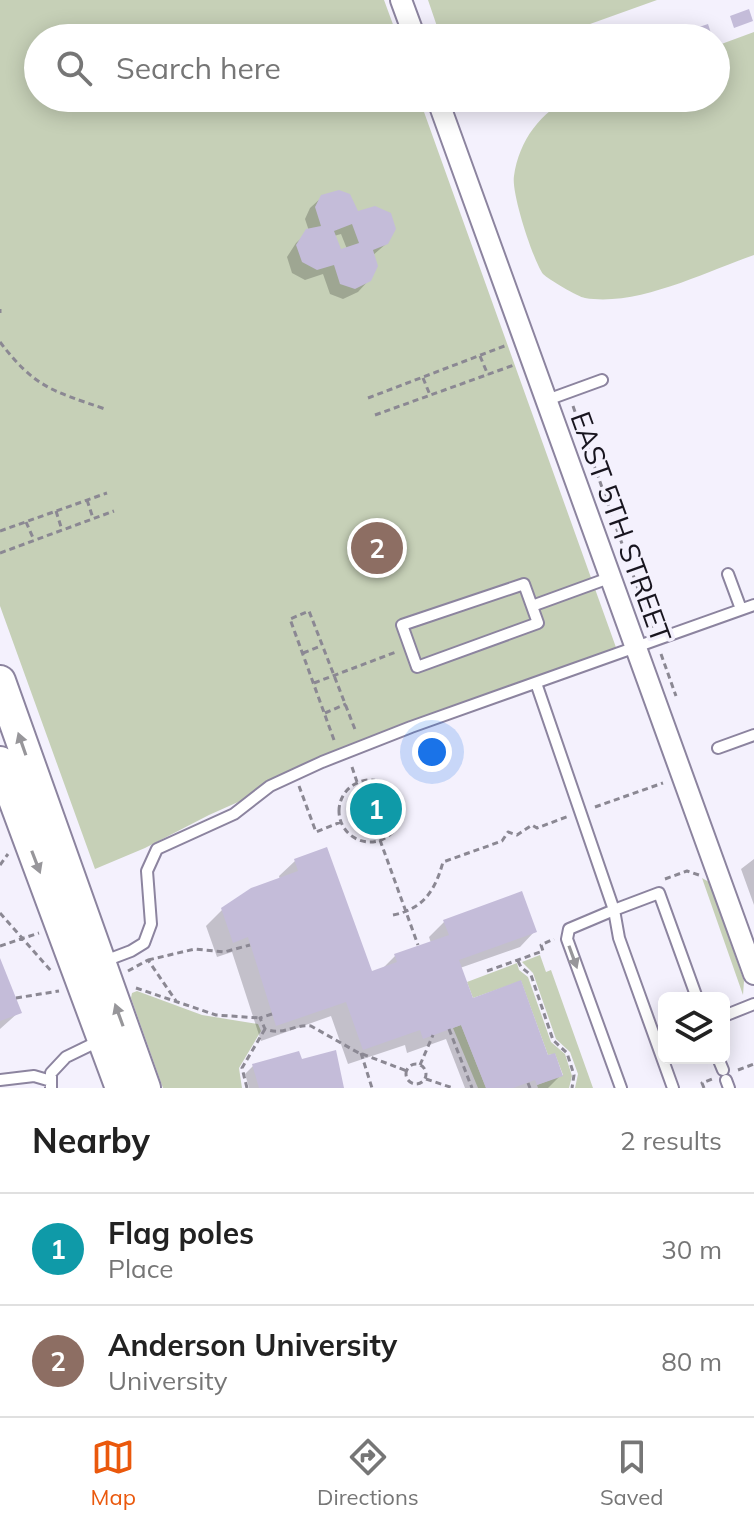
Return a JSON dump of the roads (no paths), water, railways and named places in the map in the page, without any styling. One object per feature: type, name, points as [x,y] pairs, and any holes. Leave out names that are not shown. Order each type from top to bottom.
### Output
[{"type":"main road","points":[[0,681],[18,804],[110,969],[145,1088]]},
{"type":"main road","points":[[0,762],[121,1088]]},
{"type":"street","points":[[401,0],[410,24]]},
{"type":"street","name":"EAST 5TH STREET","points":[[442,112],[754,974]]},
{"type":"lane","points":[[547,400],[602,380]]},
{"type":"lane","points":[[728,574],[741,609]]},
{"type":"lane","points":[[532,606],[609,578]]},
{"type":"lane","points":[[524,584],[532,606],[538,623],[417,667],[402,625],[524,584]]},
{"type":"lane","points":[[110,969],[144,943],[151,924],[147,871],[157,849],[234,814],[270,786],[340,755],[754,605]]},
{"type":"lane","points":[[536,683],[614,910],[619,938],[673,1088]]},
{"type":"lane","points":[[718,748],[754,735]]},
{"type":"lane","points":[[621,1088],[567,939],[569,929],[659,893],[695,992]]},
{"type":"lane","points":[[730,1014],[754,1004]]},
{"type":"lane","points":[[0,1080],[34,1076],[51,1084],[51,1073],[66,1057],[103,1039]]},
{"type":"place","name":"Anderson University","points":[[377,548]]},
{"type":"place","name":"Flag poles","points":[[376,809]]}]
